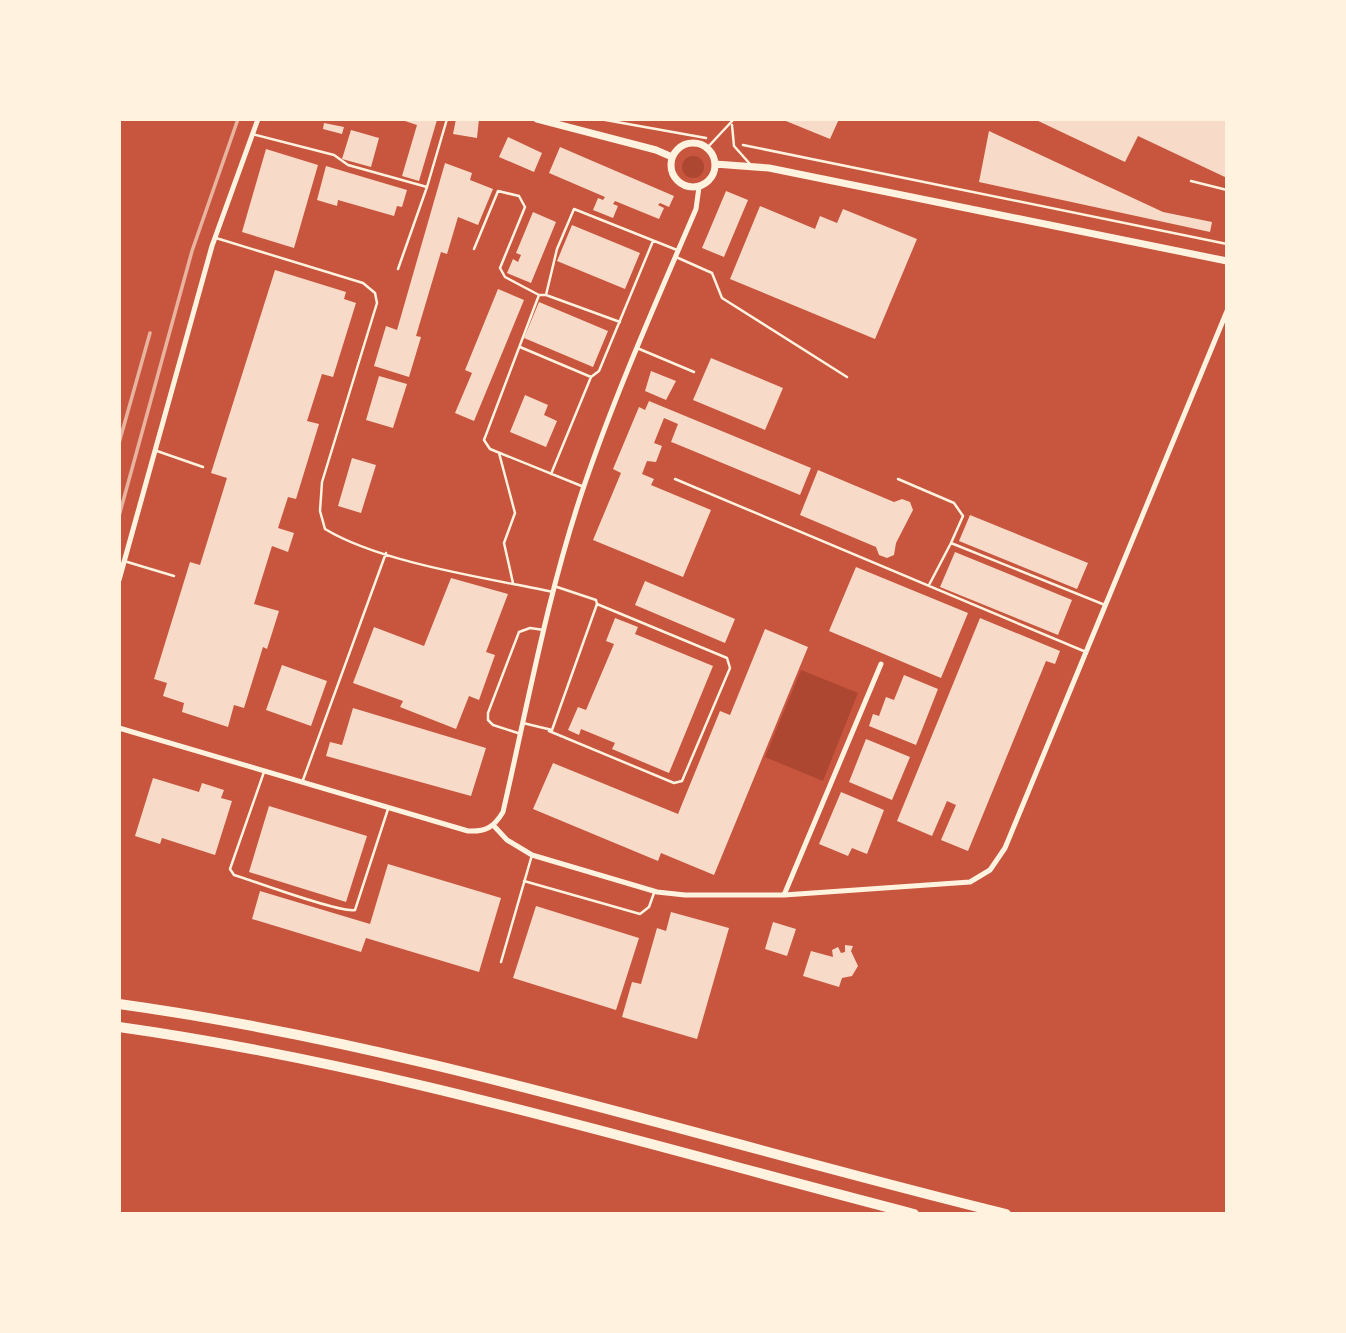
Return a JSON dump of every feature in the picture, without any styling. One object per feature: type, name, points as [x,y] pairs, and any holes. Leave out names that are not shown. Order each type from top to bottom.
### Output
[{"type":"highway","points":[[119,1004],[273,1029],[449,1068],[1006,1214]]},
{"type":"highway","points":[[119,1027],[222,1042],[410,1082],[914,1214]]},
{"type":"street","points":[[119,580],[214,238],[258,119]]},
{"type":"street","points":[[537,119],[656,150],[672,157]]},
{"type":"street","points":[[119,728],[468,831],[480,832],[494,826],[503,812],[554,589],[584,487],[637,348],[696,209],[699,187],[712,176],[715,164],[707,148],[699,144],[683,145],[672,157],[672,173],[683,185],[699,187]]},
{"type":"street","points":[[715,164],[752,166],[1227,261]]},
{"type":"street","points":[[494,826],[506,840],[532,855],[655,891],[685,895],[784,895],[970,882],[990,870],[1005,848],[1227,311]]},
{"type":"street","points":[[784,895],[881,664]]},
{"type":"lane","points":[[398,269],[427,187],[447,119]]},
{"type":"lane","points":[[707,148],[732,125],[734,119]]},
{"type":"lane","points":[[732,125],[734,143],[752,166]]},
{"type":"lane","points":[[252,134],[334,155],[348,165],[427,187]]},
{"type":"lane","points":[[1191,180],[1227,190]]},
{"type":"lane","points":[[474,249],[498,191],[519,196],[525,207],[500,268],[505,277],[539,295],[620,322]]},
{"type":"lane","points":[[545,295],[557,249],[574,209],[653,240],[712,273],[722,298],[847,377]]},
{"type":"lane","points":[[214,238],[363,283],[375,293],[377,303],[322,482],[320,511],[325,529],[342,539],[386,553],[596,600],[597,604],[727,658],[730,668],[682,781],[674,783],[549,731],[523,723]]},
{"type":"lane","points":[[551,474],[591,377],[599,371],[653,240]]},
{"type":"lane","points":[[539,295],[484,440],[490,449],[584,487]]},
{"type":"lane","points":[[518,347],[591,377]]},
{"type":"lane","points":[[637,348],[694,372]]},
{"type":"lane","points":[[155,450],[203,467]]},
{"type":"lane","points":[[499,453],[515,513],[504,543],[513,583]]},
{"type":"lane","points":[[675,479],[1086,652]]},
{"type":"lane","points":[[898,479],[954,503],[963,516],[929,587]]},
{"type":"lane","points":[[951,543],[1105,605]]},
{"type":"lane","points":[[302,782],[386,553]]},
{"type":"lane","points":[[124,561],[174,576]]},
{"type":"lane","points":[[549,731],[554,727],[597,604]]},
{"type":"lane","points":[[521,734],[493,725],[488,720],[488,713],[519,632],[524,628],[544,631]]},
{"type":"lane","points":[[264,770],[230,869],[234,875],[328,905],[355,910],[388,809]]},
{"type":"lane","points":[[501,962],[532,855]]},
{"type":"lane","points":[[524,881],[640,914],[648,909],[655,891]]},
{"type":"path","points":[[600,119],[718,140]]},
{"type":"path","points":[[734,143],[1227,244]]},
{"type":"shaded area","points":[[693,156],[701,159],[704,167],[701,175],[693,178],[685,175],[682,167],[685,159]]},
{"type":"shaded area","points":[[801,670],[858,693],[823,781],[765,757]]},
{"type":"building","points":[[399,119],[437,120],[419,181],[402,176],[417,125]]},
{"type":"building","points":[[456,119],[479,119],[477,138],[453,134]]},
{"type":"building","points":[[781,119],[839,119],[830,139]]},
{"type":"building","points":[[1034,119],[1227,119],[1227,178],[1138,136],[1125,162]]},
{"type":"building","points":[[324,123],[344,127],[342,134],[323,129]]},
{"type":"building","points":[[351,130],[379,138],[371,167],[342,159]]},
{"type":"building","points":[[989,131],[1163,212],[1212,222],[1210,232],[979,182]]},
{"type":"building","points":[[508,137],[542,153],[534,172],[499,157]]},
{"type":"building","points":[[560,147],[674,196],[669,207],[660,203],[658,205],[664,208],[659,219],[615,201],[613,204],[618,206],[613,218],[593,210],[598,198],[603,200],[605,197],[549,173]]},
{"type":"building","points":[[266,149],[318,165],[294,248],[242,232]]},
{"type":"building","points":[[445,163],[472,173],[470,180],[493,189],[478,225],[458,217],[447,254],[441,252],[416,336],[421,337],[409,377],[374,366],[386,326],[397,330]]},
{"type":"building","points":[[326,166],[407,190],[402,207],[397,206],[394,216],[338,200],[337,206],[317,200]]},
{"type":"building","points":[[726,191],[748,200],[724,257],[702,248]]},
{"type":"building","points":[[760,206],[815,229],[820,216],[837,223],[843,209],[917,239],[875,339],[730,279]]},
{"type":"building","points":[[533,212],[556,222],[531,283],[507,273],[513,259],[518,262],[521,255],[516,253]]},
{"type":"building","points":[[572,225],[640,253],[625,289],[557,261]]},
{"type":"building","points":[[275,270],[346,292],[344,299],[356,303],[333,377],[322,374],[307,421],[319,424],[296,499],[288,497],[278,528],[294,533],[288,552],[272,546],[254,604],[279,611],[267,649],[263,647],[244,708],[234,705],[228,727],[182,712],[184,703],[163,696],[167,683],[154,679],[190,562],[200,565],[227,478],[211,473]]},
{"type":"building","points":[[498,289],[524,300],[474,421],[455,413],[472,373],[465,370]]},
{"type":"building","points":[[539,302],[608,331],[593,367],[524,338]]},
{"type":"building","points":[[711,358],[783,388],[765,430],[693,400]]},
{"type":"building","points":[[651,371],[676,381],[666,400],[645,391]]},
{"type":"building","points":[[379,376],[407,384],[393,428],[366,420]]},
{"type":"building","points":[[525,395],[548,405],[544,415],[557,421],[546,447],[510,432]]},
{"type":"building","points":[[649,401],[811,468],[800,495],[671,442],[678,424],[664,418],[654,443],[662,446],[656,462],[647,461],[642,474],[654,479],[651,485],[711,510],[683,577],[593,540],[621,473],[613,469],[639,407],[645,410]]},
{"type":"building","points":[[352,458],[376,465],[361,513],[338,506]]},
{"type":"building","points":[[818,470],[894,502],[902,499],[910,502],[913,510],[896,543],[894,555],[887,558],[879,555],[876,547],[800,515]]},
{"type":"building","points":[[970,515],[1088,563],[1077,589],[959,541]]},
{"type":"building","points":[[955,552],[1072,600],[1058,635],[940,587]]},
{"type":"building","points":[[856,567],[968,613],[941,678],[829,631]]},
{"type":"building","points":[[451,578],[508,594],[486,652],[495,655],[479,700],[469,696],[456,729],[400,707],[403,701],[353,683],[374,627],[424,646]]},
{"type":"building","points":[[645,581],[735,619],[725,643],[635,605]]},
{"type":"building","points":[[615,618],[638,627],[635,634],[713,666],[669,773],[612,749],[615,743],[581,729],[579,735],[568,730],[578,707],[586,710],[614,644],[606,641]]},
{"type":"building","points":[[980,618],[1060,651],[1055,664],[1046,661],[968,851],[941,840],[956,805],[947,801],[932,836],[897,821]]},
{"type":"building","points":[[765,629],[808,647],[714,875],[661,853],[658,861],[533,809],[553,763],[678,814],[720,711],[730,715]]},
{"type":"building","points":[[282,665],[327,681],[311,726],[266,710]]},
{"type":"building","points":[[904,675],[938,689],[916,745],[869,726],[873,714],[879,716],[886,697],[894,700]]},
{"type":"building","points":[[353,708],[486,748],[471,796],[326,756],[330,742],[342,745]]},
{"type":"building","points":[[866,739],[910,757],[892,800],[849,782]]},
{"type":"building","points":[[153,778],[199,792],[202,783],[224,790],[221,798],[232,801],[215,855],[162,838],[160,844],[135,836]]},
{"type":"building","points":[[841,792],[884,810],[867,854],[852,848],[848,856],[819,844]]},
{"type":"building","points":[[269,806],[367,836],[346,902],[249,872]]},
{"type":"building","points":[[388,864],[501,898],[479,972],[366,938],[361,952],[252,919],[260,891],[370,924]]},
{"type":"building","points":[[536,906],[639,938],[616,1010],[513,978]]},
{"type":"building","points":[[671,912],[729,928],[697,1039],[622,1017],[632,982],[641,984],[657,928],[666,931]]},
{"type":"building","points":[[773,922],[796,929],[787,956],[765,949]]},
{"type":"building","points":[[845,945],[853,946],[851,951],[858,966],[852,976],[842,978],[839,987],[803,976],[811,951],[833,957],[832,950],[838,947],[841,953],[845,952]]},
{"type":"railway","points":[[119,516],[192,251],[238,119]]},
{"type":"railway","points":[[119,443],[150,333]]}]
